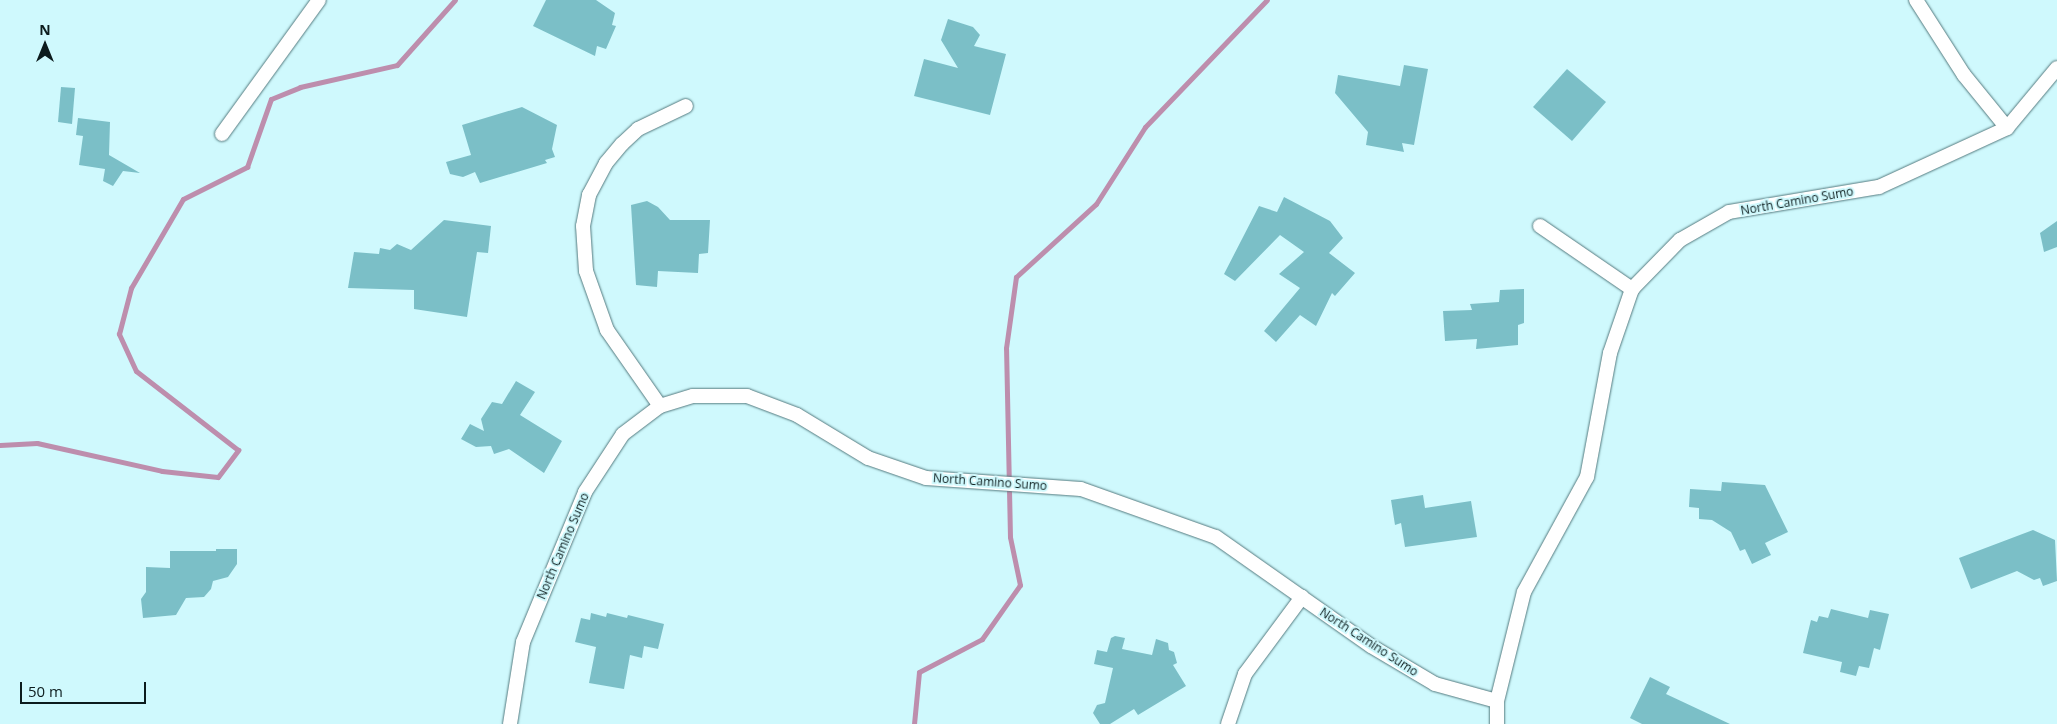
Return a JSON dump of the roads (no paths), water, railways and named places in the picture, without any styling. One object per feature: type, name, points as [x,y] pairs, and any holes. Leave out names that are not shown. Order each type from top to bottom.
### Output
[{"type":"street","points":[[222,134],[319,0]]},
{"type":"street","points":[[1916,0],[1964,75],[2007,128]]},
{"type":"street","name":"North Camino Sumo","points":[[1497,724],[1497,701],[1524,592],[1587,477],[1610,353],[1632,288],[1680,240],[1729,212],[1879,187],[2007,128],[2057,68]]},
{"type":"street","points":[[660,406],[607,330],[586,271],[583,226],[589,195],[606,163],[622,144],[638,129],[686,106]]},
{"type":"street","points":[[1540,226],[1632,288]]},
{"type":"street","name":"North Camino Sumo","points":[[510,724],[523,642],[584,492],[623,434],[660,406],[693,396],[747,396],[797,415],[876,461],[926,478],[1081,489],[1216,537],[1371,646],[1435,684],[1497,701]]},
{"type":"street","points":[[1228,724],[1245,674],[1302,597]]},
{"type":"waterway","points":[[0,445],[37,443],[162,471],[218,477],[238,450],[136,371],[119,334],[131,288],[183,199],[247,167],[271,99],[300,87],[397,65],[455,0]]},
{"type":"waterway","points":[[914,724],[919,672],[982,639],[1020,585],[1010,537],[1006,348],[1016,277],[1096,204],[1145,127],[1267,0]]}]
